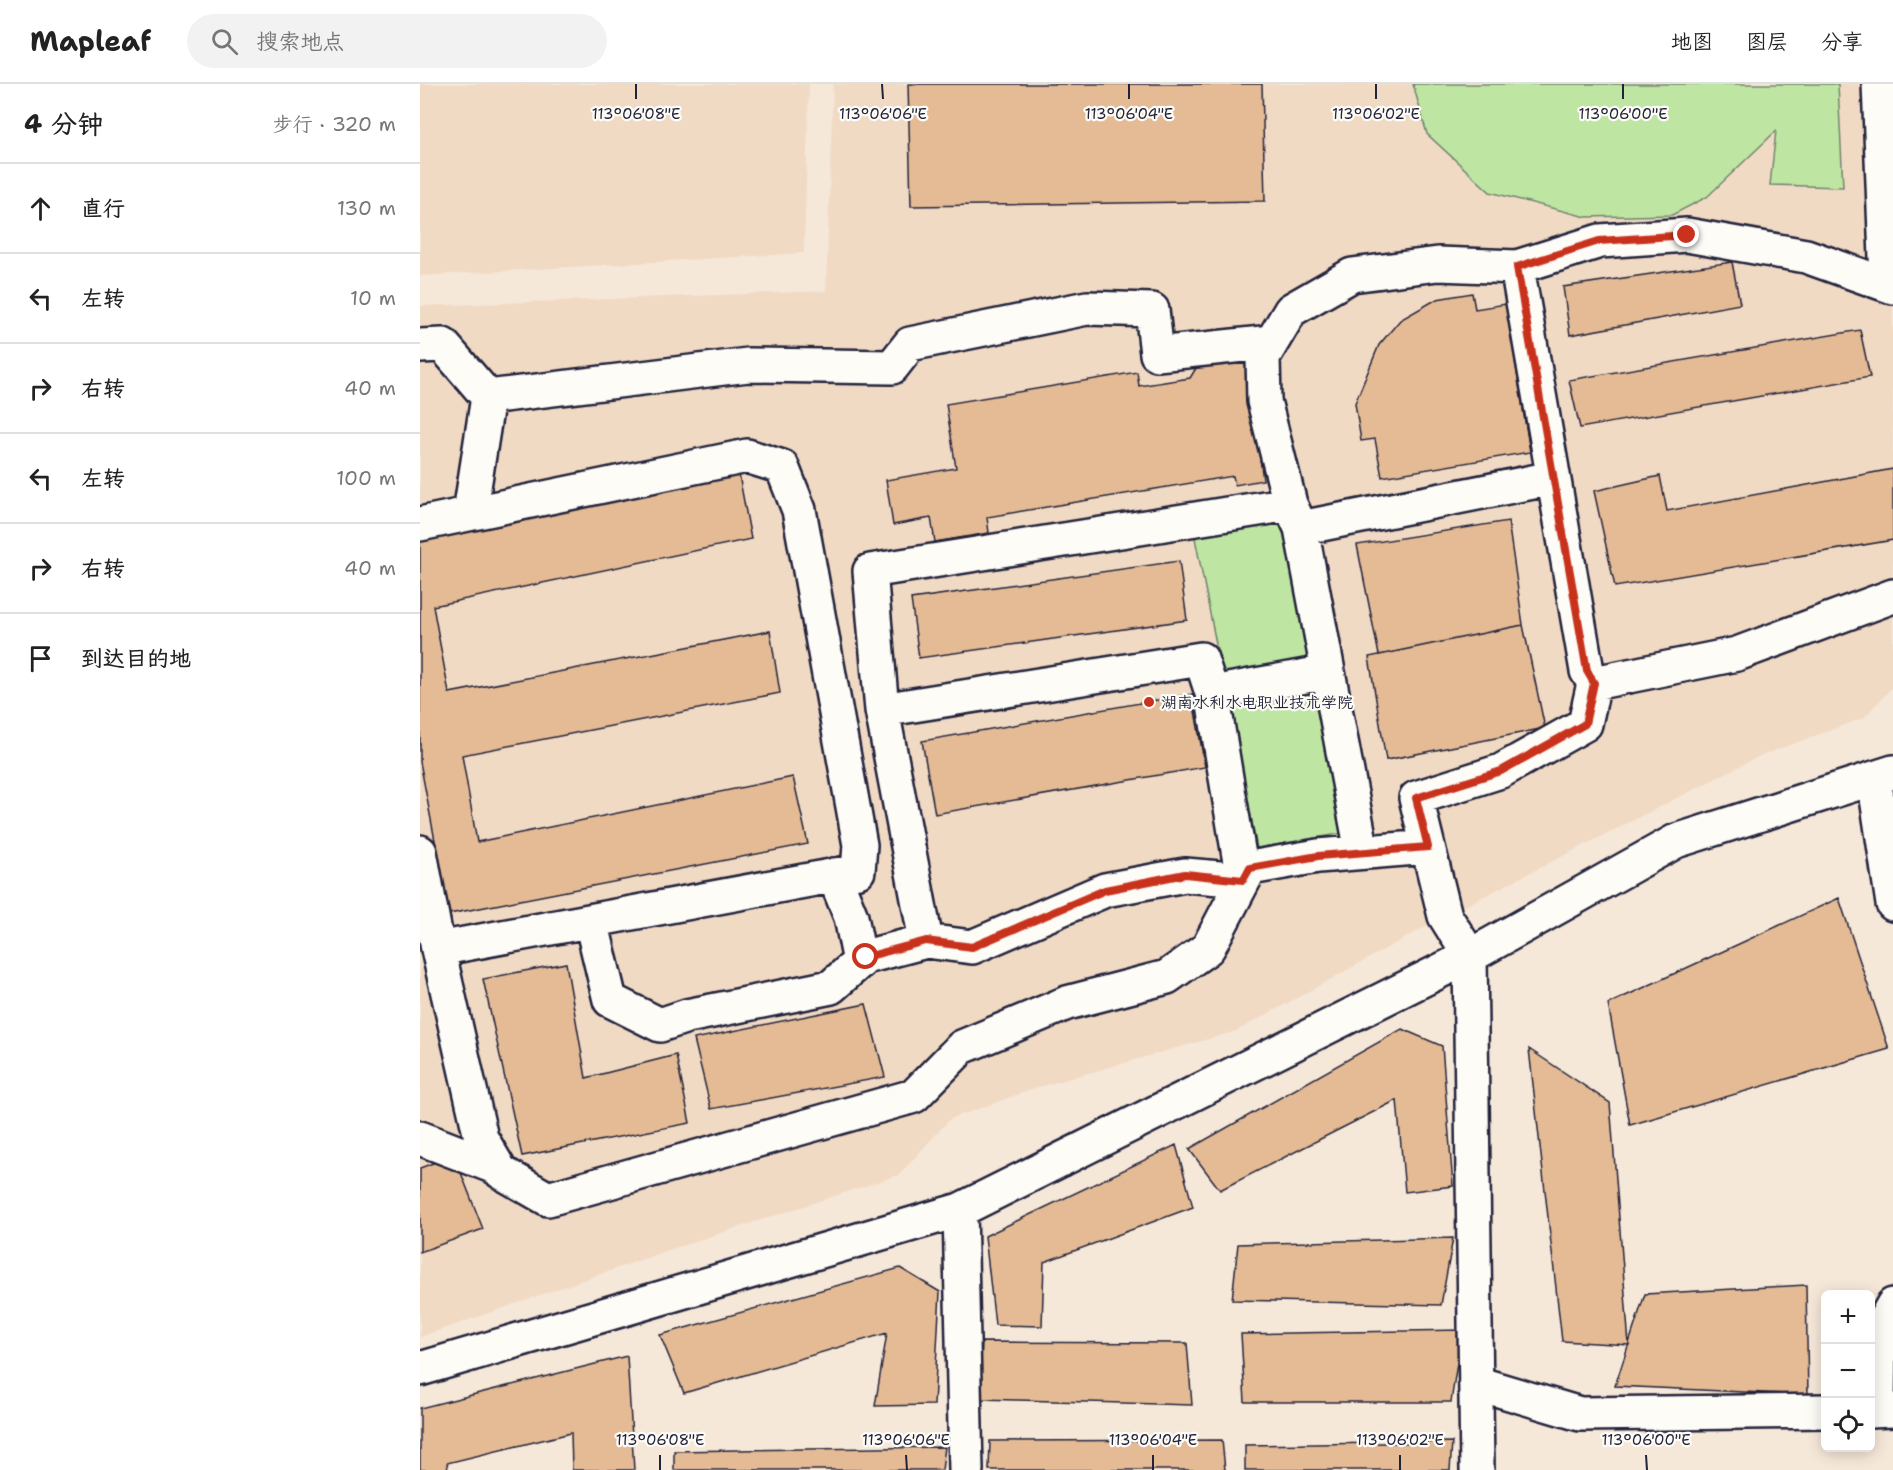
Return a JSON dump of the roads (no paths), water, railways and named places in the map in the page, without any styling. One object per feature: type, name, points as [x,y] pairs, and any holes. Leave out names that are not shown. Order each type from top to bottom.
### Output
[{"type":"street","points":[[1879,84],[1886,258],[1893,263]]},
{"type":"street","points":[[1362,852],[1328,672],[1295,516],[1264,401],[1263,357],[1291,310],[1352,275],[1438,264],[1517,267],[1599,241],[1687,235],[1806,256],[1893,287]]},
{"type":"street","points":[[1477,1470],[1470,956],[1445,916],[1416,798],[1501,771],[1585,724],[1594,683],[1587,671],[1517,267]]},
{"type":"street","points":[[488,397],[748,365],[892,367],[910,344],[1087,308],[1152,310],[1157,354],[1272,342]]},
{"type":"street","points":[[420,346],[443,345],[488,397],[470,513]]},
{"type":"street","points":[[420,524],[747,456],[782,467],[799,510],[860,845],[858,871],[438,949]]},
{"type":"street","points":[[926,941],[882,710],[870,571],[1295,516],[1552,478]]},
{"type":"street","points":[[1594,683],[1737,654],[1893,596]]},
{"type":"street","points":[[882,710],[1201,659],[1212,693],[1243,880]]},
{"type":"street","points":[[1212,693],[1328,672]]},
{"type":"street","points":[[420,1369],[960,1210],[1470,956],[1676,841],[1883,775],[1893,904]]},
{"type":"street","points":[[420,852],[438,949],[481,1138],[501,1172],[548,1198],[915,1096],[963,1047],[1066,1004],[1167,977],[1208,948],[1250,868],[1318,856],[1428,847]]},
{"type":"street","points":[[591,921],[610,1000],[660,1025],[687,1016],[831,987],[866,957],[926,941],[972,947],[1105,890],[1185,874],[1243,880]]},
{"type":"street","points":[[834,875],[851,917],[860,962]]},
{"type":"street","points":[[420,1138],[498,1168]]},
{"type":"street","points":[[960,1210],[966,1470]]},
{"type":"street","points":[[1880,1410],[1879,1330],[1893,1305]]},
{"type":"street","points":[[1476,1383],[1580,1414],[1821,1411]]},
{"type":"place","name":"湖南水利水电职业技术学院","points":[[1149,702]]}]
